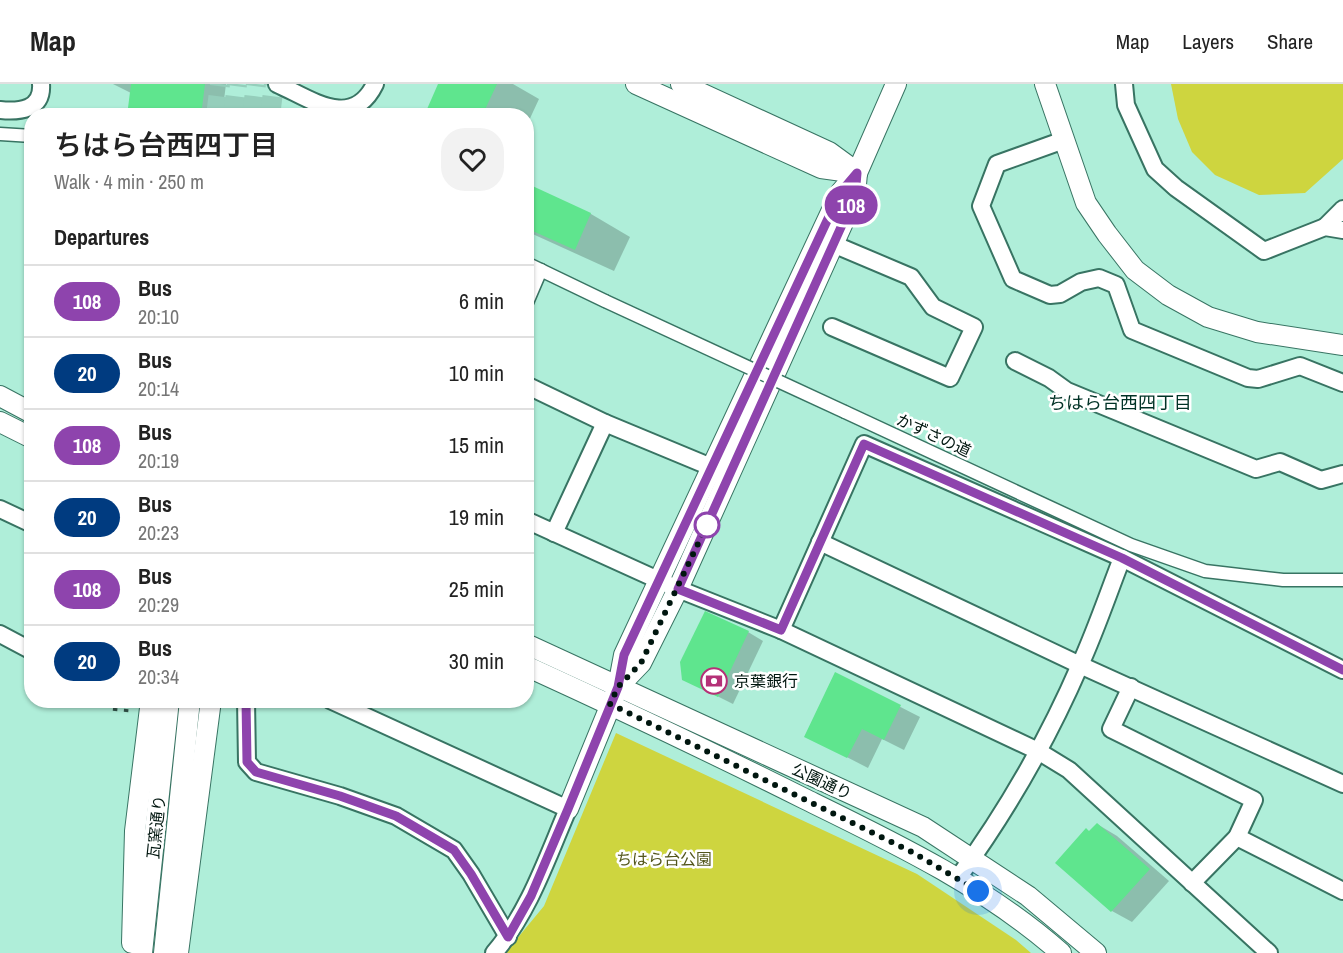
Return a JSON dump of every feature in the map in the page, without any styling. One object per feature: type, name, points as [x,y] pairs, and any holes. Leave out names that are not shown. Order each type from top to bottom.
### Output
[{"type":"street","points":[[29,108],[37,102],[42,91],[41,84]]},
{"type":"street","points":[[277,84],[333,108]]},
{"type":"street","points":[[348,108],[358,105],[366,99],[375,84]]},
{"type":"street","points":[[636,84],[821,168],[857,173]]},
{"type":"street","points":[[681,84],[829,152],[857,173]]},
{"type":"street","points":[[494,953],[508,937],[531,896],[614,696],[624,655],[840,193],[857,173],[896,84]]},
{"type":"street","points":[[1045,84],[1086,202],[1135,270],[1168,295],[1208,317],[1257,332],[1343,345]]},
{"type":"street","points":[[1124,84],[1126,105],[1155,169],[1176,188],[1264,251],[1324,226],[1343,209]]},
{"type":"street","points":[[0,110],[17,112],[24,110]]},
{"type":"street","points":[[0,134],[24,136]]},
{"type":"street","points":[[1064,140],[997,164],[981,206],[1013,279],[1050,295],[1060,294],[1080,282],[1100,278],[1116,285],[1132,330],[1248,378],[1258,379],[1300,366],[1343,383]]},
{"type":"street","points":[[614,696],[641,663],[678,589],[855,196],[857,173]]},
{"type":"street","points":[[1324,226],[1343,230]]},
{"type":"street","points":[[832,327],[951,378],[974,327],[933,307],[911,277],[833,244]]},
{"type":"street","name":"かずさの道","points":[[534,267],[1131,545],[1205,571],[1283,580],[1343,580]]},
{"type":"street","points":[[534,286],[541,270]]},
{"type":"street","points":[[1015,361],[1049,378],[1067,391],[1256,469],[1280,462],[1321,480],[1343,474]]},
{"type":"street","points":[[534,389],[605,423],[711,467]]},
{"type":"street","points":[[0,396],[24,409]]},
{"type":"street","points":[[0,422],[24,434]]},
{"type":"street","points":[[554,532],[605,423]]},
{"type":"street","points":[[781,630],[864,444],[1122,558],[1343,670]]},
{"type":"street","points":[[0,509],[24,520]]},
{"type":"street","points":[[534,523],[678,589],[781,630],[1038,751],[1069,770],[1269,953]]},
{"type":"street","points":[[820,542],[1343,784]]},
{"type":"street","points":[[958,878],[1008,803],[1038,751],[1080,664],[1122,558]]},
{"type":"street","points":[[0,634],[24,647]]},
{"type":"street","name":"公園通り","points":[[534,649],[614,696],[902,846],[958,878],[997,904],[1061,953]]},
{"type":"street","name":"公園通り","points":[[534,669],[614,696],[923,828],[1028,896],[1096,953]]},
{"type":"street","points":[[1131,687],[1111,729],[1254,800],[1237,837],[1192,883]]},
{"type":"street","points":[[132,953],[135,831],[150,708]]},
{"type":"street","name":"瓦窯通り","points":[[142,953],[168,708]]},
{"type":"street","name":"瓦窯通り","points":[[164,953],[189,708]]},
{"type":"street","points":[[178,953],[210,708]]},
{"type":"street","points":[[246,708],[247,762],[256,772],[340,796],[396,816],[454,850],[508,937]]},
{"type":"street","points":[[347,708],[568,809]]},
{"type":"street","points":[[1237,837],[1343,891]]},
{"type":"green space","points":[[1171,84],[1343,84],[1343,159],[1305,193],[1259,195],[1215,175],[1192,152],[1178,119]]},
{"type":"green space","name":"ちはら台公園","points":[[616,733],[917,874],[1016,940],[1031,953],[505,953],[544,906]]},
{"type":"building","points":[[131,84],[205,84],[202,108],[128,108]]},
{"type":"building","points":[[438,84],[497,84],[486,108],[428,108]]},
{"type":"building","points":[[534,187],[591,213],[575,250],[534,232]]},
{"type":"building","points":[[705,611],[749,631],[718,697],[682,680],[680,662]]},
{"type":"building","points":[[835,672],[901,705],[884,740],[862,729],[847,758],[804,737]]},
{"type":"building","points":[[1097,823],[1150,869],[1111,912],[1055,863],[1086,828],[1089,831]]},
{"type":"tunnel","points":[[217,108],[220,84]]},
{"type":"tunnel","points":[[234,108],[237,84]]},
{"type":"tunnel","points":[[253,108],[256,84]]},
{"type":"tunnel","points":[[271,108],[274,84]]},
{"type":"railway","points":[[126,708],[126,712]]},
{"type":"bus line","name":"108","points":[[246,708],[247,762],[256,772],[340,796],[396,816],[454,850],[508,937],[531,896],[568,809],[618,687],[624,655],[840,193],[857,173],[855,196],[678,589],[781,630],[864,444],[1122,558],[1343,670]]},
{"type":"place","name":"京葉銀行","points":[[714,681]]},
{"type":"district","name":"ちはら台西四丁目","points":[[1120,402]]},
{"type":"route","points":[[707,525],[641,663],[618,687],[610,704],[651,722],[912,852],[978,891]]}]
